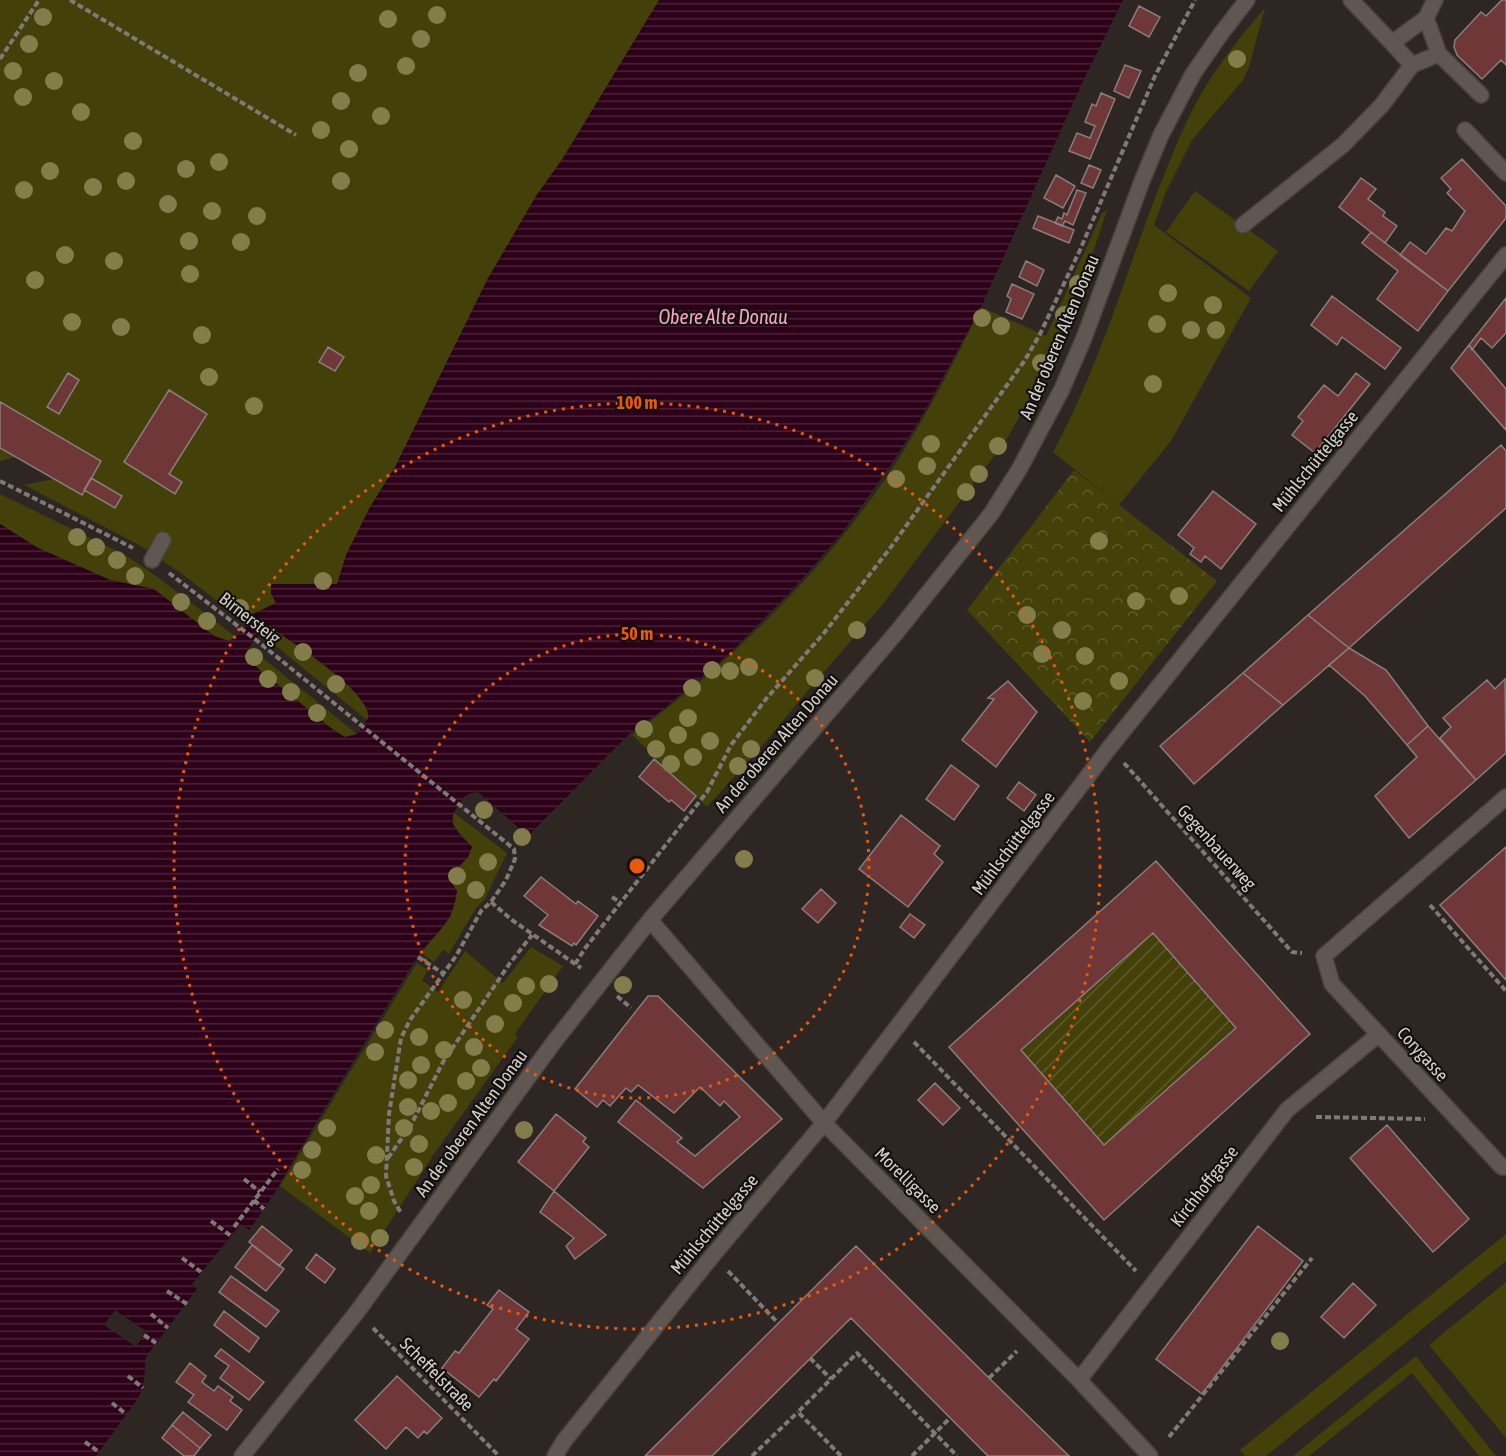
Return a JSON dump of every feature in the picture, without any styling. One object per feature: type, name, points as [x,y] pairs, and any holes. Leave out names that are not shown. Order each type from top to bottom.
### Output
[{"type":"street","name":"An der oberen Alten Donau","points":[[242,1456],[357,1312],[554,1042],[650,920],[896,633],[958,556],[1005,492],[1036,440],[1062,389],[1084,338],[1161,135],[1193,75],[1247,0]]},
{"type":"street","points":[[1351,0],[1412,65]]},
{"type":"street","points":[[1392,43],[1426,18],[1435,0]]},
{"type":"street","points":[[1426,18],[1439,54],[1481,95]]},
{"type":"street","points":[[1243,225],[1343,145],[1382,105],[1412,65],[1439,54]]},
{"type":"street","points":[[1464,130],[1506,173]]},
{"type":"street","name":"Mühlschüttelgasse","points":[[555,1456],[564,1441],[712,1256],[824,1123],[1110,747],[1506,255]]},
{"type":"street","points":[[152,560],[163,540]]},
{"type":"street","points":[[1324,956],[1506,797]]},
{"type":"street","name":"Morelligasse","points":[[650,920],[824,1123],[1079,1380],[1150,1456]]},
{"type":"street","name":"Corygasse","points":[[1324,956],[1332,984],[1461,1125],[1502,1167],[1506,1167]]},
{"type":"street","name":"Kirchhoffgasse","points":[[1079,1380],[1287,1110],[1379,1034]]},
{"type":"path","points":[[0,59],[39,0]]},
{"type":"path","points":[[70,0],[296,135]]},
{"type":"path","points":[[575,964],[620,902],[707,792],[731,745],[766,699],[824,633],[891,548],[1025,360],[1075,261],[1155,76],[1195,0]]},
{"type":"path","name":"Birnersteig","points":[[0,481],[124,542],[152,560],[256,640],[514,849],[515,859],[511,869],[491,902]]},
{"type":"path","name":"Gegenbauerweg","points":[[1110,747],[1292,952],[1324,956]]},
{"type":"path","points":[[612,897],[620,902]]},
{"type":"path","points":[[405,1218],[394,1201],[386,1176],[388,1114],[401,1038],[410,1020],[444,974],[481,911],[491,902],[532,935],[581,968]]},
{"type":"path","points":[[1430,904],[1506,990]]},
{"type":"path","points":[[387,1159],[411,1125],[442,1062],[532,935]]},
{"type":"path","points":[[418,957],[444,974]]},
{"type":"path","points":[[612,992],[631,1008]]},
{"type":"path","points":[[898,1026],[1151,1287]]},
{"type":"path","points":[[1315,1117],[1428,1119]]},
{"type":"path","points":[[234,1227],[278,1169]]},
{"type":"path","points":[[244,1179],[260,1192]]},
{"type":"path","points":[[254,1200],[264,1209]]},
{"type":"path","points":[[211,1221],[231,1236]]},
{"type":"path","points":[[182,1258],[201,1272]]},
{"type":"path","points":[[1169,1437],[1312,1258]]},
{"type":"path","points":[[729,1273],[778,1323]]},
{"type":"path","points":[[167,1291],[187,1304]]},
{"type":"path","name":"Scheffelstraße","points":[[357,1312],[499,1456]]},
{"type":"path","points":[[151,1314],[168,1328]]},
{"type":"path","points":[[989,1378],[1033,1334]]},
{"type":"path","points":[[144,1335],[156,1343]]},
{"type":"path","points":[[752,1456],[857,1353],[957,1456]]},
{"type":"path","points":[[810,1358],[831,1379]]},
{"type":"path","points":[[128,1376],[143,1388]]},
{"type":"path","points":[[112,1403],[126,1414]]},
{"type":"path","points":[[798,1412],[841,1456]]},
{"type":"path","points":[[912,1456],[950,1418]]},
{"type":"path","points":[[85,1442],[99,1452]]},
{"type":"green space","points":[[0,0],[847,0],[337,584],[271,584],[271,593],[276,603],[253,614],[246,623],[141,546],[24,485],[53,479],[16,457],[0,461]]},
{"type":"green space","points":[[1265,8],[1249,67],[1243,80],[1192,140],[1166,192],[1154,225],[1251,298],[1171,441],[1119,505],[1053,452],[1091,371],[1169,162],[1187,121],[1222,62]]},
{"type":"green space","points":[[1195,191],[1278,251],[1249,291],[1166,232]]},
{"type":"green space","points":[[1107,210],[1087,270],[1063,328],[1022,413],[1006,440],[883,604],[707,807],[654,759],[655,757],[632,735],[741,645],[775,612],[838,542],[906,447],[940,388],[981,307],[1046,336],[1102,213]]},
{"type":"green space","points":[[1074,470],[1217,581],[1090,742],[967,610]]},
{"type":"green space","points":[[0,494],[125,555],[236,637],[229,641],[214,636],[154,589],[110,580],[38,548],[0,524]]},
{"type":"green space","points":[[268,630],[276,631],[348,685],[367,710],[367,720],[261,634]]},
{"type":"green space","points":[[249,647],[357,734],[345,737],[332,729],[248,661]]},
{"type":"green space","points":[[453,812],[507,853],[485,899],[476,908],[449,954],[443,950],[434,962],[421,953],[451,916],[452,874],[472,847],[453,825]]},
{"type":"green space","points":[[1153,933],[1236,1028],[1104,1145],[1021,1050]]},
{"type":"green space","points":[[531,947],[563,966],[515,1034],[518,1037],[436,1151],[370,1253],[280,1186],[417,963],[428,970],[422,980],[438,992],[465,951],[503,983]]},
{"type":"green space","points":[[1506,1234],[1506,1261],[1266,1456],[1245,1456],[1240,1450]]},
{"type":"green space","points":[[1506,1282],[1506,1438],[1429,1345]]},
{"type":"green space","points":[[1416,1356],[1496,1456],[1479,1456],[1412,1373],[1309,1456],[1293,1456]]},
{"type":"water","name":"Obere Alte Donau","points":[[659,0],[1123,0],[1083,81],[981,307],[921,418],[842,533],[795,587],[730,653],[661,711],[630,733],[528,836],[478,792],[469,794],[463,799],[455,811],[453,822],[458,832],[472,847],[468,857],[452,874],[451,882],[457,891],[451,914],[413,964],[276,1190],[249,1230],[241,1224],[192,1284],[197,1289],[146,1357],[143,1388],[137,1400],[96,1456],[0,1456],[0,524],[38,548],[110,580],[154,589],[214,636],[229,641],[236,637],[253,614],[276,603],[271,593],[271,584],[337,584],[346,555],[370,507],[395,467],[487,280],[536,196],[563,158]],"holes":[[[268,630],[276,631],[345,682],[366,706],[369,717],[357,734],[345,737],[332,729],[249,661],[248,651],[256,639]]]},
{"type":"pier","points":[[115,1310],[146,1331],[136,1347],[104,1325]]},
{"type":"building","points":[[1502,0],[1506,0],[1506,65],[1501,60],[1482,79],[1457,55],[1454,47],[1455,40],[1481,12],[1486,16]]},
{"type":"building","points":[[1139,6],[1160,17],[1149,37],[1129,26]]},
{"type":"building","points":[[1125,65],[1141,71],[1129,98],[1114,91]]},
{"type":"building","points":[[1101,93],[1115,99],[1090,159],[1069,151],[1077,133],[1090,138],[1095,126],[1085,122],[1092,104],[1096,106]]},
{"type":"building","points":[[1462,159],[1506,206],[1506,218],[1448,291],[1400,255],[1410,242],[1426,254],[1446,228],[1452,231],[1465,211],[1447,193],[1451,189],[1441,178]]},
{"type":"building","points":[[1089,165],[1101,170],[1093,188],[1081,183]]},
{"type":"building","points":[[1056,175],[1075,186],[1063,208],[1044,198]]},
{"type":"building","points":[[1361,178],[1376,189],[1368,199],[1385,212],[1383,216],[1397,226],[1385,243],[1339,207]]},
{"type":"building","points":[[1077,190],[1086,193],[1073,225],[1065,221],[1062,226],[1055,223],[1058,217],[1062,219],[1064,213],[1067,215]]},
{"type":"building","points":[[1038,216],[1074,230],[1069,243],[1033,228]]},
{"type":"building","points":[[1371,232],[1448,291],[1418,331],[1377,299],[1398,271],[1362,243]]},
{"type":"building","points":[[1026,261],[1044,270],[1037,286],[1019,277]]},
{"type":"building","points":[[1012,284],[1034,294],[1022,319],[1006,312],[1011,299],[1007,296]]},
{"type":"building","points":[[1332,296],[1401,348],[1385,369],[1342,337],[1337,345],[1311,325]]},
{"type":"building","points":[[1506,298],[1506,333],[1492,348],[1481,338],[1472,350],[1469,345]]},
{"type":"building","points":[[1469,345],[1506,389],[1506,430],[1451,368]]},
{"type":"building","points":[[328,347],[344,357],[335,371],[319,362]]},
{"type":"building","points":[[68,373],[79,380],[59,414],[47,407]]},
{"type":"building","points":[[1356,373],[1370,384],[1315,453],[1292,435],[1303,421],[1298,417],[1324,385],[1338,396]]},
{"type":"building","points":[[169,390],[207,414],[169,474],[182,482],[175,494],[124,462]]},
{"type":"building","points":[[0,402],[101,461],[82,495],[0,448]]},
{"type":"building","points":[[1501,445],[1506,451],[1506,508],[1349,648],[1308,615]]},
{"type":"building","points":[[91,478],[122,496],[115,508],[84,490]]},
{"type":"building","points":[[1213,491],[1256,524],[1221,569],[1205,556],[1201,562],[1190,554],[1194,548],[1178,535]]},
{"type":"building","points":[[1308,615],[1349,648],[1283,705],[1243,673]]},
{"type":"building","points":[[1349,648],[1386,670],[1428,726],[1407,745],[1365,696],[1329,665]]},
{"type":"building","points":[[1243,673],[1283,705],[1194,784],[1160,746]]},
{"type":"building","points":[[1505,679],[1506,753],[1476,780],[1440,738],[1451,727],[1443,718],[1487,680],[1495,689]]},
{"type":"building","points":[[1008,681],[1037,712],[996,767],[962,740],[994,699],[988,698]]},
{"type":"building","points":[[1428,726],[1476,780],[1409,838],[1375,796],[1417,757],[1407,745]]},
{"type":"building","points":[[654,759],[696,796],[684,811],[671,800],[669,802],[639,777]]},
{"type":"building","points":[[951,765],[979,786],[954,820],[926,799]]},
{"type":"building","points":[[1019,782],[1036,795],[1024,811],[1007,798]]},
{"type":"building","points":[[901,815],[940,846],[934,854],[943,862],[908,907],[859,869]]},
{"type":"building","points":[[1506,847],[1506,980],[1440,905]]},
{"type":"building","points":[[1156,861],[1310,1034],[1104,1220],[949,1047]],"holes":[[[1153,933],[1236,1028],[1104,1145],[1021,1050]]]},
{"type":"building","points":[[541,877],[576,904],[578,901],[598,916],[576,945],[574,943],[572,946],[539,925],[548,915],[524,896]]},
{"type":"building","points":[[821,889],[836,903],[818,923],[802,909]]},
{"type":"building","points":[[910,914],[925,925],[914,938],[900,927]]},
{"type":"building","points":[[648,996],[658,996],[782,1119],[703,1188],[618,1122],[636,1100],[682,1138],[677,1142],[695,1156],[740,1117],[724,1101],[720,1106],[700,1087],[674,1113],[638,1085],[631,1092],[626,1088],[610,1106],[603,1100],[597,1107],[575,1089]]},
{"type":"building","points":[[935,1083],[960,1108],[943,1125],[918,1100]]},
{"type":"building","points":[[556,1114],[586,1138],[583,1142],[589,1147],[554,1191],[518,1162]]},
{"type":"building","points":[[1387,1125],[1469,1219],[1433,1252],[1350,1158]]},
{"type":"building","points":[[554,1191],[606,1235],[575,1259],[566,1246],[574,1238],[540,1212]]},
{"type":"building","points":[[262,1226],[292,1250],[279,1266],[249,1242]]},
{"type":"building","points":[[1258,1226],[1303,1261],[1202,1394],[1156,1359]]},
{"type":"building","points":[[252,1245],[284,1269],[266,1291],[235,1267]]},
{"type":"building","points":[[856,1246],[1069,1456],[988,1456],[851,1318],[712,1456],[645,1456]]},
{"type":"building","points":[[316,1254],[335,1269],[325,1283],[306,1268]]},
{"type":"building","points":[[231,1276],[279,1311],[266,1327],[219,1292]]},
{"type":"building","points":[[1353,1283],[1376,1305],[1344,1338],[1321,1317]]},
{"type":"building","points":[[499,1290],[529,1312],[516,1329],[529,1339],[496,1381],[494,1379],[479,1397],[442,1368],[455,1351],[459,1353],[493,1309],[487,1305]]},
{"type":"building","points":[[224,1311],[259,1338],[249,1352],[214,1325]]},
{"type":"building","points":[[221,1349],[264,1382],[249,1400],[220,1378],[229,1366],[215,1356]]},
{"type":"building","points":[[190,1363],[206,1376],[202,1382],[214,1391],[218,1386],[233,1397],[230,1401],[242,1410],[227,1430],[188,1402],[194,1395],[176,1382]]},
{"type":"building","points":[[397,1376],[442,1418],[427,1434],[424,1431],[418,1438],[406,1427],[386,1449],[355,1420]]},
{"type":"building","points":[[183,1412],[211,1435],[200,1448],[172,1425]]},
{"type":"building","points":[[172,1425],[200,1448],[194,1456],[184,1456],[162,1438]]}]
